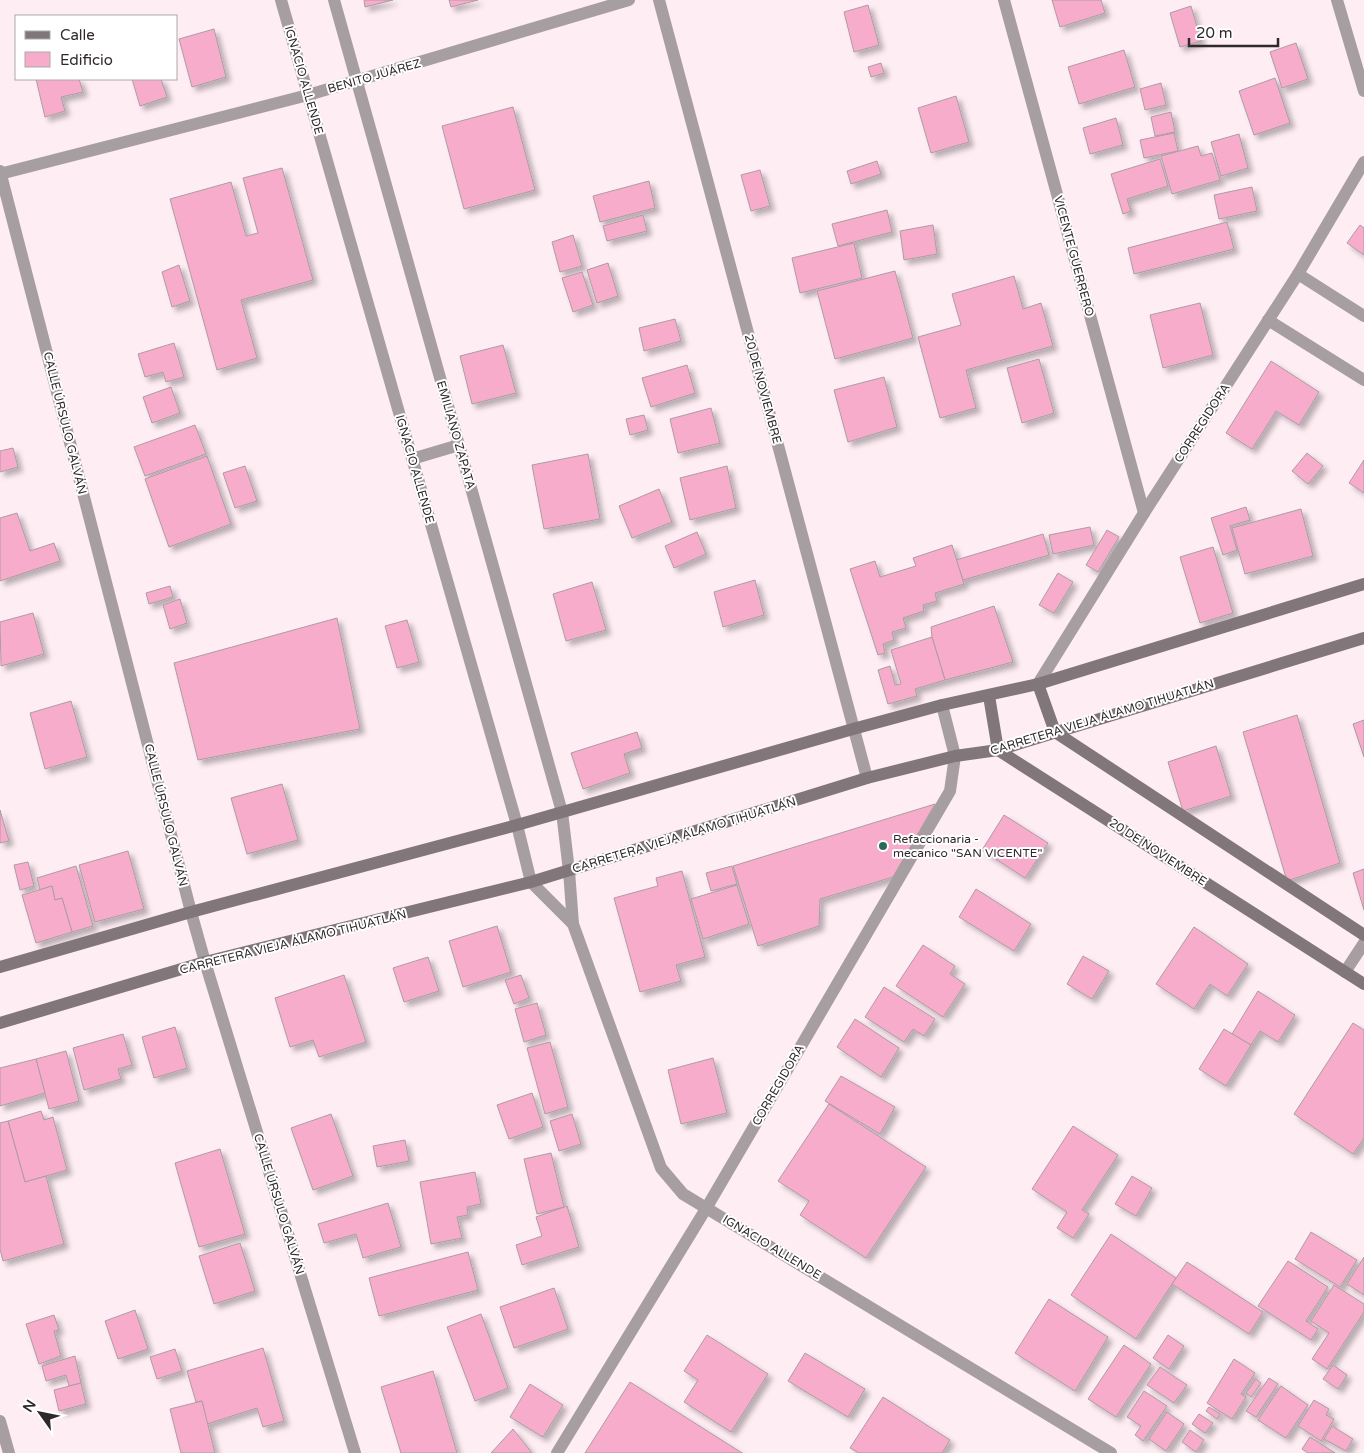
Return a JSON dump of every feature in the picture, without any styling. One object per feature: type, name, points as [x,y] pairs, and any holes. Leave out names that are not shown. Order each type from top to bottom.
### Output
[{"type":"main road","points":[[0,967],[191,912],[517,825],[853,729],[942,705],[1038,684],[1364,584]]},
{"type":"main road","name":"CARRETERA VIEJA ÁLAMO TIHUATLÁN","points":[[0,1023],[205,962],[531,882],[867,778],[955,756],[998,750],[1364,638]]},
{"type":"main road","points":[[1038,684],[1055,732],[1364,935]]},
{"type":"main road","points":[[989,696],[998,750]]},
{"type":"main road","name":"20 DE NOVIEMBRE","points":[[998,750],[1364,984]]},
{"type":"street","name":"IGNACIO ALLENDE","points":[[281,0],[517,825],[531,882],[573,924]]},
{"type":"street","name":"EMILIANO ZAPATA","points":[[334,0],[562,812],[569,871]]},
{"type":"street","name":"BENITO JUÁREZ","points":[[0,173],[308,96],[629,0]]},
{"type":"street","name":"20 DE NOVIEMBRE","points":[[659,0],[867,778]]},
{"type":"street","name":"VICENTE GUERRERO","points":[[1004,0],[1144,513]]},
{"type":"street","points":[[1337,0],[1364,91]]},
{"type":"street","name":"CORREGIDORA","points":[[1038,684],[1144,513],[1298,274],[1364,162]]},
{"type":"street","name":"CALLE ÚRSULO GALVÁN","points":[[0,173],[191,912],[355,1453]]},
{"type":"street","points":[[1298,274],[1364,316]]},
{"type":"street","points":[[1268,320],[1364,380]]},
{"type":"street","points":[[412,459],[459,445]]},
{"type":"street","name":"CORREGIDORA","points":[[557,1453],[707,1207],[950,791],[955,756],[942,705]]},
{"type":"street","name":"IGNACIO ALLENDE","points":[[569,871],[573,924],[661,1168],[683,1194],[1111,1453]]},
{"type":"street","points":[[1345,972],[1364,943]]},
{"type":"street","points":[[0,1421],[9,1453]]},
{"type":"building","points":[[364,0],[393,0],[365,7]]},
{"type":"building","points":[[449,0],[478,0],[451,7]]},
{"type":"building","points":[[1052,0],[1101,0],[1105,13],[1060,27]]},
{"type":"building","points":[[868,5],[879,45],[854,52],[844,12]]},
{"type":"building","points":[[1191,6],[1201,41],[1180,47],[1170,13]]},
{"type":"building","points":[[214,29],[226,77],[192,87],[179,39]]},
{"type":"building","points":[[1296,43],[1308,79],[1282,88],[1270,52]]},
{"type":"building","points":[[1124,50],[1135,87],[1079,104],[1068,67]]},
{"type":"building","points":[[881,63],[884,73],[871,77],[868,67]]},
{"type":"building","points":[[1275,78],[1290,123],[1254,135],[1239,91]]},
{"type":"building","points":[[36,80],[79,80],[83,92],[61,97],[65,111],[45,117]]},
{"type":"building","points":[[132,80],[161,80],[167,97],[140,106]]},
{"type":"building","points":[[1161,83],[1166,105],[1145,110],[1140,89]]},
{"type":"building","points":[[956,96],[969,142],[931,153],[918,108]]},
{"type":"building","points":[[513,107],[535,190],[464,209],[442,126]]},
{"type":"building","points":[[1171,112],[1175,132],[1155,136],[1151,117]]},
{"type":"building","points":[[1116,118],[1123,145],[1090,154],[1083,128]]},
{"type":"building","points":[[1174,133],[1178,151],[1144,158],[1140,140]]},
{"type":"building","points":[[1239,134],[1248,168],[1221,176],[1211,142]]},
{"type":"building","points":[[1198,146],[1201,156],[1212,153],[1220,180],[1172,194],[1161,156]]},
{"type":"building","points":[[1160,159],[1168,186],[1127,199],[1131,211],[1123,214],[1111,174]]},
{"type":"building","points":[[877,161],[881,174],[851,184],[847,171]]},
{"type":"building","points":[[282,168],[313,280],[241,300],[257,358],[217,370],[170,199],[231,182],[246,236],[258,233],[243,178]]},
{"type":"building","points":[[760,170],[770,206],[751,211],[741,175]]},
{"type":"building","points":[[649,181],[655,208],[600,222],[593,196]]},
{"type":"building","points":[[1252,187],[1257,211],[1219,219],[1214,195]]},
{"type":"building","points":[[887,210],[892,232],[838,246],[832,224]]},
{"type":"building","points":[[643,215],[647,231],[607,241],[603,226]]},
{"type":"building","points":[[1227,222],[1234,249],[1134,274],[1128,248]]},
{"type":"building","points":[[933,225],[937,254],[904,260],[900,231]]},
{"type":"building","points":[[1360,225],[1364,228],[1364,255],[1347,243]]},
{"type":"building","points":[[573,235],[582,266],[560,272],[552,242]]},
{"type":"building","points":[[854,243],[862,278],[800,293],[792,258]]},
{"type":"building","points":[[608,263],[618,296],[597,303],[587,270]]},
{"type":"building","points":[[179,265],[190,301],[172,307],[162,272]]},
{"type":"building","points":[[895,271],[913,338],[835,359],[817,291]]},
{"type":"building","points":[[582,272],[593,305],[573,312],[562,278]]},
{"type":"building","points":[[1014,276],[1023,309],[1041,303],[1053,346],[966,370],[976,408],[940,418],[918,337],[961,325],[952,294]]},
{"type":"building","points":[[1200,303],[1213,355],[1163,368],[1150,315]]},
{"type":"building","points":[[675,319],[681,341],[644,351],[639,328]]},
{"type":"building","points":[[174,343],[184,377],[166,382],[163,372],[145,377],[138,354]]},
{"type":"building","points":[[503,345],[516,393],[472,404],[460,356]]},
{"type":"building","points":[[1039,359],[1054,413],[1022,423],[1007,368]]},
{"type":"building","points":[[1271,361],[1319,392],[1299,425],[1276,411],[1252,449],[1226,433]]},
{"type":"building","points":[[687,365],[695,393],[651,407],[642,378]]},
{"type":"building","points":[[884,377],[897,427],[848,442],[834,390]]},
{"type":"building","points":[[171,387],[180,413],[152,423],[143,397]]},
{"type":"building","points":[[711,408],[720,443],[678,453],[670,419]]},
{"type":"building","points":[[644,415],[648,430],[630,435],[626,419]]},
{"type":"building","points":[[195,425],[206,454],[145,476],[134,447]]},
{"type":"building","points":[[13,448],[18,467],[0,472],[0,451]]},
{"type":"building","points":[[1307,453],[1323,466],[1308,484],[1292,471]]},
{"type":"building","points":[[588,454],[600,519],[544,529],[532,465]]},
{"type":"building","points":[[207,456],[231,524],[169,547],[145,479]]},
{"type":"building","points":[[1364,460],[1364,493],[1349,483]]},
{"type":"building","points":[[245,466],[257,501],[235,508],[223,473]]},
{"type":"building","points":[[727,466],[736,508],[690,520],[680,478]]},
{"type":"building","points":[[659,489],[672,522],[632,538],[619,506]]},
{"type":"building","points":[[1246,507],[1250,520],[1230,526],[1237,550],[1223,555],[1211,518]]},
{"type":"building","points":[[1301,509],[1313,556],[1245,574],[1232,528]]},
{"type":"building","points":[[17,513],[30,551],[54,543],[60,561],[0,581],[0,518]]},
{"type":"building","points":[[1090,527],[1094,545],[1053,554],[1049,535]]},
{"type":"building","points":[[1107,530],[1119,537],[1098,572],[1086,565]]},
{"type":"building","points":[[697,532],[706,554],[674,568],[665,546]]},
{"type":"building","points":[[1043,534],[1049,555],[963,580],[956,560]]},
{"type":"building","points":[[952,545],[964,584],[935,593],[937,601],[923,605],[924,611],[903,618],[906,628],[892,632],[894,640],[883,644],[885,653],[878,655],[850,569],[875,561],[880,577],[916,566],[913,558]]},
{"type":"building","points":[[1213,547],[1233,613],[1200,623],[1180,557]]},
{"type":"building","points":[[1058,573],[1073,582],[1054,613],[1039,605]]},
{"type":"building","points":[[755,580],[764,615],[723,627],[714,592]]},
{"type":"building","points":[[592,582],[606,630],[566,641],[553,594]]},
{"type":"building","points":[[170,586],[173,597],[149,604],[146,593]]},
{"type":"building","points":[[180,599],[187,623],[170,629],[163,605]]},
{"type":"building","points":[[994,606],[1013,662],[945,680],[932,637],[931,627]]},
{"type":"building","points":[[33,613],[44,654],[1,666],[0,622]]},
{"type":"building","points":[[337,618],[360,729],[198,760],[174,663]]},
{"type":"building","points":[[407,620],[419,662],[397,668],[385,626]]},
{"type":"building","points":[[932,637],[945,680],[915,689],[917,696],[888,704],[878,670],[890,666],[895,685],[901,684],[891,650]]},
{"type":"building","points":[[71,701],[87,757],[45,769],[30,713]]},
{"type":"building","points":[[1297,715],[1340,863],[1287,881],[1243,732]]},
{"type":"building","points":[[1364,720],[1364,757],[1353,724]]},
{"type":"building","points":[[637,732],[642,748],[624,754],[630,773],[583,789],[571,753]]},
{"type":"building","points":[[1216,746],[1231,796],[1183,811],[1168,762]]},
{"type":"building","points":[[282,784],[298,840],[247,854],[231,798]]},
{"type":"building","points":[[935,804],[893,877],[820,899],[819,926],[758,946],[733,866]]},
{"type":"building","points":[[0,810],[9,841],[0,843]]},
{"type":"building","points":[[1004,815],[1048,843],[1025,878],[982,850]]},
{"type":"building","points":[[128,851],[144,909],[95,922],[79,865]]},
{"type":"building","points":[[28,862],[34,886],[20,890],[14,865]]},
{"type":"building","points":[[76,866],[93,926],[72,932],[62,898],[55,900],[52,886],[40,890],[37,878]]},
{"type":"building","points":[[732,866],[737,884],[711,891],[706,873]]},
{"type":"building","points":[[1364,869],[1364,910],[1353,873]]},
{"type":"building","points":[[682,871],[705,957],[676,965],[681,981],[640,992],[614,898],[658,886],[656,878]]},
{"type":"building","points":[[737,885],[749,924],[703,939],[691,899]]},
{"type":"building","points":[[52,886],[55,900],[62,898],[72,932],[36,943],[22,895]]},
{"type":"building","points":[[976,889],[1031,924],[1014,951],[959,917]]},
{"type":"building","points":[[497,926],[511,972],[463,987],[449,941]]},
{"type":"building","points":[[1194,927],[1248,964],[1227,996],[1210,984],[1194,1009],[1156,984]]},
{"type":"building","points":[[923,945],[955,966],[950,974],[965,984],[943,1017],[896,986]]},
{"type":"building","points":[[1083,956],[1109,971],[1092,999],[1067,984]]},
{"type":"building","points":[[428,957],[439,991],[404,1002],[393,968]]},
{"type":"building","points":[[344,975],[366,1042],[319,1057],[313,1040],[290,1047],[275,998]]},
{"type":"building","points":[[521,975],[529,998],[514,1004],[505,980]]},
{"type":"building","points":[[884,987],[935,1019],[924,1036],[913,1029],[904,1042],[865,1017]]},
{"type":"building","points":[[1258,991],[1295,1015],[1278,1042],[1260,1031],[1251,1045],[1232,1034]]},
{"type":"building","points":[[537,1003],[546,1035],[524,1042],[515,1009]]},
{"type":"building","points":[[855,1019],[899,1048],[881,1077],[837,1047]]},
{"type":"building","points":[[1353,1023],[1364,1030],[1364,1138],[1353,1154],[1294,1114]]},
{"type":"building","points":[[175,1027],[187,1068],[154,1078],[142,1037]]},
{"type":"building","points":[[1224,1029],[1251,1045],[1226,1086],[1199,1069]]},
{"type":"building","points":[[123,1034],[132,1065],[118,1069],[121,1079],[84,1090],[73,1048]]},
{"type":"building","points":[[550,1042],[568,1107],[545,1114],[527,1048]]},
{"type":"building","points":[[66,1051],[79,1101],[49,1109],[36,1059]]},
{"type":"building","points":[[713,1058],[727,1113],[681,1124],[668,1070]]},
{"type":"building","points":[[36,1059],[45,1093],[0,1106],[0,1068]]},
{"type":"building","points":[[841,1076],[895,1107],[880,1134],[825,1101]]},
{"type":"building","points":[[532,1093],[543,1127],[509,1139],[497,1105]]},
{"type":"building","points":[[829,1104],[926,1167],[866,1258],[800,1215],[809,1201],[778,1181]]},
{"type":"building","points":[[41,1111],[44,1120],[53,1117],[67,1170],[25,1182],[8,1121]]},
{"type":"building","points":[[331,1114],[353,1176],[313,1190],[291,1128]]},
{"type":"building","points":[[572,1114],[581,1144],[559,1151],[550,1121]]},
{"type":"building","points":[[8,1121],[25,1182],[46,1176],[64,1244],[3,1261],[0,1249],[0,1123]]},
{"type":"building","points":[[1073,1126],[1118,1155],[1082,1210],[1089,1214],[1073,1238],[1057,1228],[1067,1212],[1032,1189]]},
{"type":"building","points":[[405,1140],[409,1161],[377,1167],[373,1146]]},
{"type":"building","points":[[220,1149],[245,1234],[199,1247],[175,1163]]},
{"type":"building","points":[[551,1153],[564,1207],[537,1214],[524,1159]]},
{"type":"building","points":[[475,1172],[481,1204],[467,1207],[468,1215],[457,1217],[462,1238],[431,1244],[420,1182]]},
{"type":"building","points":[[1132,1176],[1152,1188],[1136,1216],[1115,1204]]},
{"type":"building","points":[[388,1203],[401,1247],[363,1258],[356,1234],[324,1243],[318,1224]]},
{"type":"building","points":[[567,1206],[579,1247],[522,1265],[516,1245],[542,1236],[536,1217]]},
{"type":"building","points":[[1311,1232],[1357,1260],[1340,1287],[1295,1259]]},
{"type":"building","points":[[1111,1234],[1176,1278],[1136,1339],[1071,1295]]},
{"type":"building","points":[[240,1243],[255,1291],[214,1304],[199,1256]]},
{"type":"building","points":[[468,1252],[478,1290],[379,1316],[369,1278]]},
{"type":"building","points":[[1364,1257],[1364,1295],[1347,1284]]},
{"type":"building","points":[[1288,1261],[1328,1287],[1306,1321],[1318,1329],[1311,1340],[1258,1306]]},
{"type":"building","points":[[1187,1262],[1263,1312],[1249,1334],[1172,1284]]},
{"type":"building","points":[[1334,1285],[1364,1304],[1364,1312],[1327,1369],[1312,1359],[1329,1333],[1311,1321]]},
{"type":"building","points":[[554,1288],[568,1329],[514,1348],[500,1307]]},
{"type":"building","points":[[1049,1299],[1108,1337],[1075,1391],[1015,1353]]},
{"type":"building","points":[[135,1310],[148,1349],[118,1359],[105,1321]]},
{"type":"building","points":[[481,1314],[508,1388],[475,1401],[447,1327]]},
{"type":"building","points":[[54,1315],[59,1330],[54,1331],[61,1356],[39,1364],[26,1324]]},
{"type":"building","points":[[707,1335],[768,1374],[731,1432],[684,1402],[698,1380],[684,1371]]},
{"type":"building","points":[[1168,1335],[1184,1346],[1169,1369],[1153,1358]]},
{"type":"building","points":[[1124,1345],[1151,1364],[1116,1417],[1088,1399]]},
{"type":"building","points":[[263,1348],[284,1421],[263,1427],[257,1408],[207,1424],[202,1401],[196,1402],[187,1371]]},
{"type":"building","points":[[175,1349],[182,1371],[157,1379],[150,1357]]},
{"type":"building","points":[[805,1353],[865,1389],[848,1417],[788,1381]]},
{"type":"building","points":[[75,1356],[81,1383],[69,1386],[66,1375],[46,1381],[42,1366]]},
{"type":"building","points":[[1234,1359],[1255,1373],[1241,1394],[1246,1397],[1232,1419],[1207,1403]]},
{"type":"building","points":[[1333,1365],[1347,1375],[1338,1389],[1323,1379]]},
{"type":"building","points":[[1160,1367],[1187,1385],[1174,1403],[1147,1385]]},
{"type":"building","points":[[433,1371],[457,1453],[401,1453],[381,1387]]},
{"type":"building","points":[[1269,1378],[1278,1384],[1256,1417],[1246,1411]]},
{"type":"building","points":[[1256,1379],[1261,1383],[1251,1397],[1246,1393]]},
{"type":"building","points":[[630,1382],[742,1453],[585,1453]]},
{"type":"building","points":[[81,1383],[86,1404],[59,1411],[54,1390]]},
{"type":"building","points":[[530,1384],[563,1405],[543,1437],[510,1417]]},
{"type":"building","points":[[1281,1386],[1308,1405],[1286,1438],[1258,1420]]},
{"type":"building","points":[[1144,1391],[1167,1406],[1143,1441],[1135,1435],[1141,1426],[1127,1417]]},
{"type":"building","points":[[883,1397],[950,1440],[942,1453],[859,1453],[850,1448]]},
{"type":"building","points":[[1314,1400],[1329,1409],[1326,1415],[1334,1419],[1321,1441],[1298,1426]]},
{"type":"building","points":[[202,1401],[215,1453],[181,1453],[170,1409]]},
{"type":"building","points":[[1209,1407],[1220,1414],[1217,1419],[1206,1411]]},
{"type":"building","points":[[1167,1412],[1184,1424],[1166,1451],[1149,1439]]},
{"type":"building","points":[[1199,1414],[1213,1423],[1205,1433],[1192,1424]]},
{"type":"building","points":[[1332,1426],[1353,1439],[1346,1451],[1324,1439]]},
{"type":"building","points":[[513,1429],[532,1453],[491,1453]]},
{"type":"building","points":[[1190,1430],[1204,1440],[1196,1452],[1182,1442]]},
{"type":"building","points":[[1310,1437],[1335,1453],[1308,1453],[1302,1449]]},
{"type":"place","name":"Refaccionaria - mecanico \"SAN VICENTE\"","points":[[883,846]]}]
